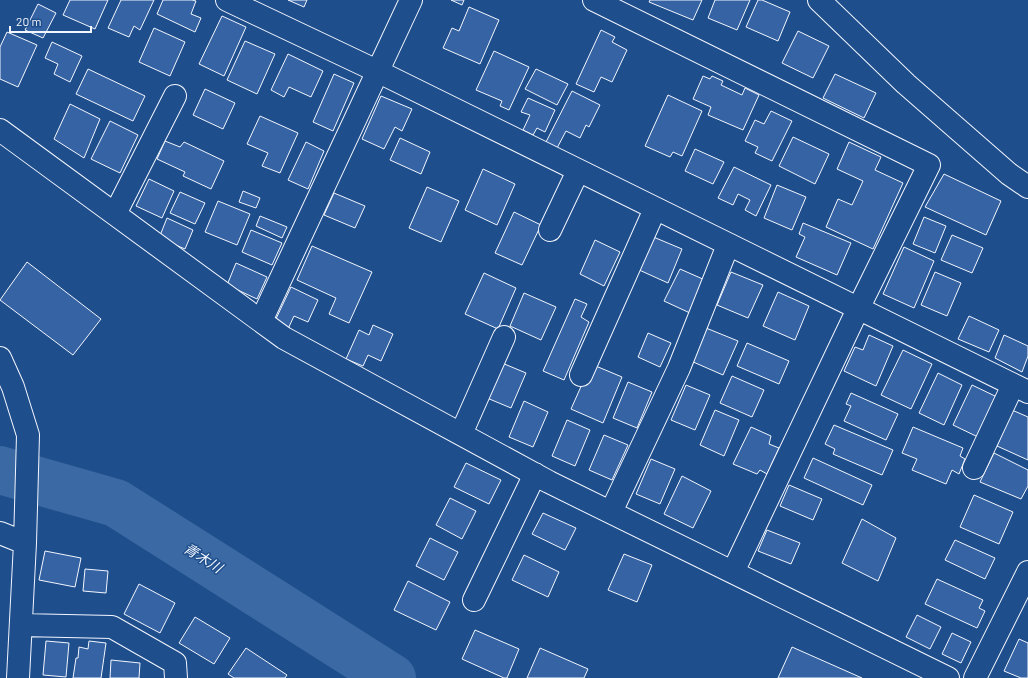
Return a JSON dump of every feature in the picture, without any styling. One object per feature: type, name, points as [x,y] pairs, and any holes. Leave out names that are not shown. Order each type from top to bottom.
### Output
[{"type":"street","points":[[227,0],[377,72],[1020,389],[974,468]]},
{"type":"street","points":[[261,321],[411,0]]},
{"type":"street","points":[[594,0],[627,7],[929,165],[858,309],[733,572]]},
{"type":"street","points":[[819,0],[906,84],[1009,174],[1028,187]]},
{"type":"street","points":[[115,214],[175,96]]},
{"type":"street","points":[[0,130],[284,338],[535,474],[948,678]]},
{"type":"street","points":[[550,230],[578,171]]},
{"type":"street","points":[[581,375],[655,209]]},
{"type":"street","points":[[611,512],[679,368],[728,245]]},
{"type":"street","points":[[461,434],[504,337]]},
{"type":"street","points":[[1,365],[13,387],[28,435],[26,533],[18,678]]},
{"type":"street","points":[[474,600],[535,474]]},
{"type":"street","points":[[0,533],[26,533]]},
{"type":"street","points":[[975,678],[1028,572]]},
{"type":"street","points":[[21,625],[112,627],[175,664],[176,678]]},
{"type":"building","points":[[70,0],[108,0],[95,29],[63,15]]},
{"type":"building","points":[[121,0],[154,0],[140,30],[134,26],[129,37],[108,28]]},
{"type":"building","points":[[163,0],[196,1],[191,14],[201,18],[195,32],[157,14]]},
{"type":"building","points":[[288,0],[307,0],[304,7]]},
{"type":"building","points":[[451,0],[464,0],[462,5]]},
{"type":"building","points":[[650,0],[702,0],[693,20],[649,2]]},
{"type":"building","points":[[715,0],[750,0],[737,30],[708,18]]},
{"type":"building","points":[[758,0],[762,0],[790,12],[778,41],[746,27]]},
{"type":"building","points":[[38,4],[56,13],[43,38],[25,30]]},
{"type":"building","points":[[469,7],[499,20],[480,64],[443,48],[452,28],[459,31]]},
{"type":"building","points":[[222,16],[246,27],[224,76],[199,64]]},
{"type":"building","points":[[154,28],[185,42],[170,76],[139,62]]},
{"type":"building","points":[[601,30],[615,37],[612,42],[627,50],[612,82],[601,77],[594,92],[576,84]]},
{"type":"building","points":[[798,31],[829,46],[813,78],[782,63]]},
{"type":"building","points":[[7,32],[37,45],[18,87],[0,79],[0,47]]},
{"type":"building","points":[[245,41],[275,54],[257,94],[227,80]]},
{"type":"building","points":[[52,42],[82,56],[70,82],[54,74],[58,64],[45,58]]},
{"type":"building","points":[[494,51],[529,67],[509,110],[500,106],[502,101],[476,90]]},
{"type":"building","points":[[288,54],[323,71],[311,97],[289,87],[284,97],[271,90]]},
{"type":"building","points":[[88,69],[145,96],[133,121],[76,94]]},
{"type":"building","points":[[536,69],[568,84],[557,105],[525,89]]},
{"type":"building","points":[[334,74],[354,83],[333,131],[313,122]]},
{"type":"building","points":[[835,74],[876,93],[864,118],[823,98]]},
{"type":"building","points":[[703,76],[710,79],[712,76],[723,81],[721,85],[742,95],[745,88],[759,95],[743,130],[708,115],[711,107],[693,99]]},
{"type":"building","points":[[205,89],[235,103],[223,129],[193,115]]},
{"type":"building","points":[[572,91],[600,105],[589,127],[586,125],[580,138],[566,131],[556,150],[545,144]]},
{"type":"building","points":[[668,95],[702,111],[682,156],[673,152],[670,157],[645,146]]},
{"type":"building","points":[[381,96],[412,109],[402,131],[395,127],[384,149],[362,139]]},
{"type":"building","points":[[528,98],[555,110],[545,132],[537,128],[533,135],[523,130],[530,115],[521,112]]},
{"type":"building","points":[[70,104],[100,119],[84,158],[54,139]]},
{"type":"building","points":[[771,111],[792,121],[772,161],[755,153],[758,147],[745,141],[755,120],[764,124]]},
{"type":"building","points":[[260,116],[298,133],[280,173],[262,166],[268,153],[247,144]]},
{"type":"building","points":[[110,121],[138,135],[120,173],[91,159]]},
{"type":"building","points":[[793,137],[829,154],[815,184],[779,166]]},
{"type":"building","points":[[400,138],[430,152],[421,174],[390,160]]},
{"type":"building","points":[[165,141],[180,147],[184,142],[224,161],[211,189],[183,176],[185,172],[157,159]]},
{"type":"building","points":[[306,142],[324,151],[308,189],[288,180]]},
{"type":"building","points":[[849,142],[881,157],[875,170],[903,183],[873,249],[826,227],[838,199],[852,205],[863,181],[837,169]]},
{"type":"building","points":[[695,149],[724,162],[713,184],[685,171]]},
{"type":"building","points":[[734,167],[771,185],[756,216],[745,210],[750,200],[738,194],[733,205],[718,198]]},
{"type":"building","points":[[483,169],[515,184],[497,225],[465,210]]},
{"type":"building","points":[[944,174],[1001,201],[986,235],[925,207]]},
{"type":"building","points":[[149,179],[174,191],[162,218],[136,206]]},
{"type":"building","points":[[777,185],[806,197],[792,230],[764,218]]},
{"type":"building","points":[[427,187],[459,201],[441,242],[409,228]]},
{"type":"building","points":[[243,191],[260,198],[256,208],[239,202]]},
{"type":"building","points":[[180,192],[205,203],[195,224],[170,213]]},
{"type":"building","points":[[334,193],[365,206],[355,228],[324,215]]},
{"type":"building","points":[[218,201],[250,214],[237,245],[205,232]]},
{"type":"building","points":[[514,212],[541,225],[522,265],[495,253]]},
{"type":"building","points":[[260,216],[287,227],[282,238],[256,226]]},
{"type":"building","points":[[924,217],[946,226],[935,253],[913,244]]},
{"type":"building","points":[[167,218],[193,230],[185,249],[159,238]]},
{"type":"building","points":[[803,223],[851,243],[837,275],[796,257],[805,237],[799,234]]},
{"type":"building","points":[[251,230],[282,243],[272,265],[242,252]]},
{"type":"building","points":[[952,235],[983,248],[972,273],[941,260]]},
{"type":"building","points":[[651,236],[682,249],[668,283],[637,269]]},
{"type":"building","points":[[595,240],[620,252],[604,286],[580,274]]},
{"type":"building","points":[[312,246],[372,272],[349,323],[329,314],[336,298],[297,280]]},
{"type":"building","points":[[904,247],[934,261],[914,308],[883,294]]},
{"type":"building","points":[[27,262],[101,319],[73,355],[0,300]]},
{"type":"building","points":[[236,263],[267,277],[257,299],[227,285]]},
{"type":"building","points":[[680,269],[705,280],[690,313],[664,301]]},
{"type":"building","points":[[731,272],[763,285],[748,318],[717,305]]},
{"type":"building","points":[[935,272],[961,283],[947,316],[921,305]]},
{"type":"building","points":[[484,273],[516,288],[498,329],[465,314]]},
{"type":"building","points":[[291,287],[318,300],[308,322],[294,316],[288,329],[274,323]]},
{"type":"building","points":[[778,292],[809,306],[795,340],[763,326]]},
{"type":"building","points":[[524,293],[556,307],[541,340],[510,326]]},
{"type":"building","points":[[575,299],[587,304],[581,317],[589,322],[564,380],[543,371]]},
{"type":"building","points":[[969,316],[999,330],[989,352],[958,339]]},
{"type":"building","points":[[373,325],[393,334],[381,361],[368,355],[363,366],[346,359],[359,330],[369,335]]},
{"type":"building","points":[[706,328],[738,341],[723,375],[691,361]]},
{"type":"building","points":[[648,333],[671,343],[660,367],[638,357]]},
{"type":"building","points":[[869,335],[893,346],[876,386],[844,371],[855,347],[863,350]]},
{"type":"building","points":[[1004,335],[1028,346],[1028,356],[1022,372],[995,358]]},
{"type":"building","points":[[747,343],[789,361],[779,384],[737,366]]},
{"type":"building","points":[[903,350],[932,364],[911,409],[881,395]]},
{"type":"building","points":[[502,363],[526,373],[511,408],[487,398]]},
{"type":"building","points":[[591,364],[622,377],[603,423],[571,409]]},
{"type":"building","points":[[938,373],[962,385],[944,425],[919,413]]},
{"type":"building","points":[[732,376],[764,390],[752,417],[720,403]]},
{"type":"building","points":[[628,382],[652,392],[637,428],[613,418]]},
{"type":"building","points":[[686,385],[710,395],[695,430],[671,420]]},
{"type":"building","points":[[972,385],[997,397],[978,437],[953,425]]},
{"type":"building","points":[[851,393],[898,414],[886,440],[844,421],[851,406],[846,404]]},
{"type":"building","points":[[524,401],[548,412],[533,447],[509,437]]},
{"type":"building","points":[[715,410],[739,420],[724,456],[700,445]]},
{"type":"building","points":[[1012,410],[1028,417],[1028,460],[997,446]]},
{"type":"building","points":[[567,420],[590,430],[575,466],[552,456]]},
{"type":"building","points":[[834,425],[893,450],[882,475],[833,454],[835,449],[825,444]]},
{"type":"building","points":[[751,427],[771,436],[769,444],[779,448],[767,474],[760,470],[757,474],[733,464]]},
{"type":"building","points":[[913,427],[963,448],[960,456],[965,459],[959,474],[952,470],[946,484],[912,470],[917,459],[902,453]]},
{"type":"building","points":[[604,435],[628,445],[612,480],[589,470]]},
{"type":"building","points":[[994,453],[1028,470],[1028,486],[1021,499],[980,482]]},
{"type":"building","points":[[813,458],[872,485],[863,505],[804,478]]},
{"type":"building","points":[[651,459],[675,469],[660,504],[636,494]]},
{"type":"building","points":[[466,463],[501,480],[489,504],[454,487]]},
{"type":"building","points":[[682,476],[711,491],[693,528],[664,514]]},
{"type":"building","points":[[789,485],[822,499],[813,520],[780,506]]},
{"type":"building","points":[[974,495],[1013,512],[999,544],[960,527]]},
{"type":"building","points":[[450,498],[476,511],[462,539],[436,525]]},
{"type":"building","points":[[543,513],[576,528],[565,550],[532,534]]},
{"type":"building","points":[[862,519],[896,538],[878,581],[842,563]]},
{"type":"building","points":[[767,530],[800,543],[791,564],[758,551]]},
{"type":"building","points":[[430,538],[458,552],[444,580],[416,566]]},
{"type":"building","points":[[955,540],[995,558],[985,579],[945,560]]},
{"type":"building","points":[[45,551],[81,558],[75,587],[39,580]]},
{"type":"building","points":[[624,554],[652,565],[637,602],[608,590]]},
{"type":"building","points":[[524,555],[559,572],[548,597],[512,580]]},
{"type":"building","points":[[85,569],[108,571],[106,593],[83,591]]},
{"type":"building","points":[[937,579],[983,600],[979,608],[985,611],[977,628],[925,604]]},
{"type":"building","points":[[408,581],[450,602],[436,630],[394,610]]},
{"type":"building","points":[[139,584],[175,603],[160,633],[124,614]]},
{"type":"building","points":[[917,615],[941,627],[930,649],[906,637]]},
{"type":"building","points":[[195,617],[230,638],[214,664],[179,643]]},
{"type":"building","points":[[475,630],[519,649],[507,678],[462,659]]},
{"type":"building","points":[[952,633],[971,642],[961,663],[942,654]]},
{"type":"building","points":[[1019,639],[1028,643],[1028,678],[1021,678],[1004,671]]},
{"type":"building","points":[[46,641],[69,643],[66,677],[43,675]]},
{"type":"building","points":[[89,641],[106,643],[101,678],[73,678],[79,647],[88,649]]},
{"type":"building","points":[[792,647],[862,678],[778,678]]},
{"type":"building","points":[[246,648],[287,675],[285,678],[234,678],[228,674]]},
{"type":"building","points":[[540,648],[588,669],[584,678],[527,678]]},
{"type":"building","points":[[111,660],[140,663],[139,678],[110,678]]},
{"type":"waterway","name":"青木川","points":[[0,470],[116,503],[392,678]]}]
